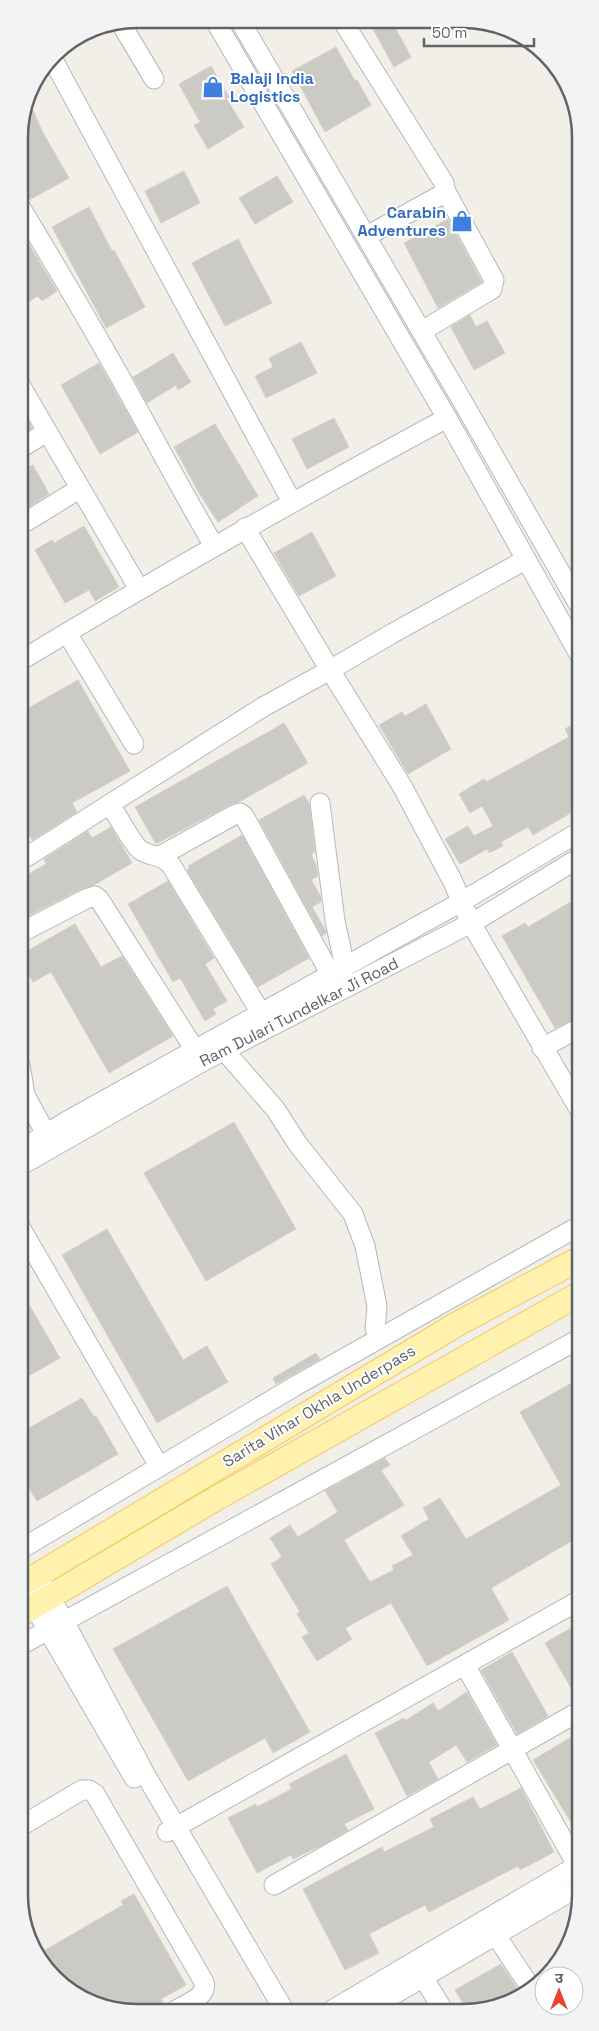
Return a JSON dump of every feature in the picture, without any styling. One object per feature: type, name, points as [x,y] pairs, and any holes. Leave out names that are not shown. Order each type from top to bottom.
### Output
[{"type":"main road","name":"Sarita Vihar Okhla Underpass","points":[[28,1580],[459,1323],[571,1263]]},
{"type":"main road","name":"Sarita Vihar Okhla Underpass","points":[[35,1605],[215,1499],[494,1340],[571,1298]]},
{"type":"street","points":[[124,28],[154,79]]},
{"type":"street","points":[[219,28],[447,418],[572,641]]},
{"type":"street","points":[[244,28],[422,331],[572,592]]},
{"type":"street","points":[[347,28],[444,183],[445,190],[494,280],[492,289],[422,331]]},
{"type":"street","points":[[55,64],[292,502]]},
{"type":"street","points":[[366,236],[441,195],[445,190]]},
{"type":"street","points":[[28,220],[62,276],[184,496],[214,546]]},
{"type":"street","points":[[28,399],[139,589]]},
{"type":"street","points":[[28,656],[214,546],[447,418]]},
{"type":"street","points":[[28,444],[47,432]]},
{"type":"street","points":[[28,520],[79,489]]},
{"type":"street","points":[[246,528],[330,670],[402,786],[452,880],[470,924],[571,1097]]},
{"type":"street","points":[[28,855],[263,707],[525,560]]},
{"type":"street","points":[[67,633],[134,744]]},
{"type":"street","points":[[320,803],[335,921],[338,971]]},
{"type":"street","points":[[110,804],[139,849],[148,854],[160,856],[171,865],[261,1013]]},
{"type":"street","points":[[160,856],[234,815],[240,814],[244,816],[338,971]]},
{"type":"street","points":[[28,929],[86,899],[95,896],[100,899],[198,1056],[261,1013],[461,902],[572,836]]},
{"type":"street","name":"Ram Dulari Tundelkar Ji Road","points":[[28,1145],[198,1056],[224,1050],[470,924],[572,862]]},
{"type":"street","points":[[542,1048],[571,1032]]},
{"type":"street","points":[[224,1050],[276,1110],[297,1143],[353,1214],[365,1246],[378,1306],[375,1329],[381,1338]]},
{"type":"street","name":"Ram Dulari Tundelkar Ji Road","points":[[28,1161],[198,1056]]},
{"type":"street","points":[[28,1101],[46,1134]]},
{"type":"street","points":[[28,1544],[297,1384],[571,1230]]},
{"type":"street","points":[[28,1241],[159,1466]]},
{"type":"street","points":[[28,1641],[571,1343]]},
{"type":"street","points":[[28,1586],[47,1630],[280,2004]]},
{"type":"street","points":[[35,1605],[64,1620],[145,1774],[171,1830],[266,2004]]},
{"type":"street","points":[[171,1830],[571,1605]]},
{"type":"street","points":[[465,1665],[571,1850]]},
{"type":"street","points":[[274,1885],[571,1716]]},
{"type":"street","points":[[28,1822],[82,1790],[89,1790],[95,1794],[204,1982],[204,1992],[185,2004]]},
{"type":"street","points":[[378,2004],[423,1977],[571,1870]]},
{"type":"street","points":[[343,2004],[490,1927],[571,1890]]},
{"type":"street","points":[[490,1927],[526,1983]]},
{"type":"street","points":[[423,1977],[439,2004]]},
{"type":"building","points":[[372,28],[395,28],[411,57],[394,67]]},
{"type":"building","points":[[336,47],[371,105],[325,132],[292,71]]},
{"type":"building","points":[[211,66],[229,97],[226,98],[244,127],[208,149],[194,125],[200,122],[179,84]]},
{"type":"building","points":[[31,109],[69,178],[29,200],[28,129]]},
{"type":"building","points":[[184,171],[200,203],[161,223],[145,191]]},
{"type":"building","points":[[277,176],[293,202],[255,224],[239,198]]},
{"type":"building","points":[[89,207],[145,307],[106,328],[52,227]]},
{"type":"building","points":[[448,219],[482,282],[438,308],[404,243]]},
{"type":"building","points":[[238,239],[272,303],[225,326],[192,263]]},
{"type":"building","points":[[28,243],[57,291],[42,301],[38,296],[28,302]]},
{"type":"building","points":[[470,315],[476,327],[487,321],[505,353],[474,370],[451,327]]},
{"type":"building","points":[[301,342],[317,373],[266,398],[255,376],[273,367],[269,358]]},
{"type":"building","points":[[173,353],[191,382],[178,390],[176,385],[147,403],[133,377]]},
{"type":"building","points":[[99,363],[138,432],[100,454],[61,385]]},
{"type":"building","points":[[334,418],[349,447],[307,469],[292,439]]},
{"type":"building","points":[[28,421],[32,428],[28,430]]},
{"type":"building","points":[[215,424],[258,496],[218,522],[199,493],[174,447]]},
{"type":"building","points":[[33,465],[49,494],[28,507],[28,468]]},
{"type":"building","points":[[84,526],[119,587],[95,601],[89,590],[65,603],[35,550],[52,540],[54,543]]},
{"type":"building","points":[[312,532],[336,576],[299,596],[274,553]]},
{"type":"building","points":[[78,680],[130,771],[72,803],[77,812],[32,840],[28,833],[28,708]]},
{"type":"building","points":[[426,704],[451,749],[408,774],[379,725],[402,712],[405,716]]},
{"type":"building","points":[[284,723],[308,763],[239,802],[229,805],[156,844],[135,807]]},
{"type":"building","points":[[572,725],[572,812],[533,835],[528,827],[501,842],[503,846],[489,853],[487,849],[460,864],[445,839],[468,826],[474,836],[493,826],[482,806],[470,813],[459,794],[484,779],[486,782],[569,737],[565,729]]},
{"type":"building","points":[[304,795],[309,803],[315,852],[311,854],[318,876],[311,880],[321,897],[321,902],[312,907],[326,931],[322,936],[259,820]]},
{"type":"building","points":[[111,827],[132,863],[94,885],[81,889],[28,916],[28,874],[46,864],[44,859],[88,831],[92,838]]},
{"type":"building","points":[[242,835],[309,958],[258,987],[187,870],[188,866]]},
{"type":"building","points":[[168,881],[214,958],[205,964],[227,1001],[213,1009],[216,1014],[205,1021],[180,978],[173,982],[128,904]]},
{"type":"building","points":[[572,901],[571,1020],[555,1028],[502,936],[525,923],[528,927]]},
{"type":"building","points":[[75,924],[101,967],[122,956],[173,1036],[109,1073],[51,972],[33,982],[28,974],[28,950]]},
{"type":"building","points":[[234,1122],[296,1229],[206,1281],[144,1173]]},
{"type":"building","points":[[107,1229],[183,1360],[207,1346],[228,1382],[157,1423],[62,1255]]},
{"type":"building","points":[[28,1303],[60,1358],[28,1376]]},
{"type":"building","points":[[316,1353],[320,1359],[276,1384],[273,1378]]},
{"type":"building","points":[[571,1383],[571,1541],[491,1588],[509,1620],[427,1666],[391,1603],[345,1628],[352,1639],[317,1661],[302,1637],[309,1633],[297,1614],[300,1612],[271,1564],[282,1557],[270,1538],[290,1525],[298,1537],[338,1512],[325,1491],[385,1458],[390,1465],[381,1470],[404,1505],[344,1540],[370,1582],[394,1570],[392,1566],[413,1555],[401,1536],[429,1519],[423,1508],[440,1498],[466,1539],[561,1485],[520,1412]]},
{"type":"building","points":[[82,1398],[94,1417],[96,1416],[118,1454],[37,1501],[28,1486],[28,1428]]},
{"type":"building","points":[[227,1586],[310,1732],[273,1753],[265,1738],[188,1781],[113,1649]]},
{"type":"building","points":[[571,1628],[571,1688],[545,1643]]},
{"type":"building","points":[[512,1652],[548,1716],[517,1734],[481,1670]]},
{"type":"building","points":[[467,1692],[497,1745],[467,1762],[456,1745],[429,1762],[438,1779],[407,1796],[375,1733],[404,1718],[405,1721],[433,1703],[438,1711]]},
{"type":"building","points":[[571,1737],[571,1822],[533,1760]]},
{"type":"building","points":[[346,1754],[374,1809],[344,1824],[348,1830],[324,1844],[293,1859],[291,1855],[257,1873],[228,1818],[256,1804],[257,1807],[292,1789],[289,1784]]},
{"type":"building","points":[[521,1788],[554,1852],[520,1870],[518,1866],[429,1912],[425,1905],[369,1934],[379,1953],[345,1970],[303,1889],[382,1847],[384,1852],[434,1827],[430,1819],[473,1797],[480,1809]]},
{"type":"building","points":[[134,1894],[186,1985],[161,1999],[163,2002],[160,2004],[122,2003],[101,1998],[65,1977],[44,1951],[123,1905],[121,1901]]},
{"type":"building","points":[[501,1964],[517,1989],[498,1998],[463,2004],[455,1990]]},
{"type":"place","name":"Balaji India Logistics","points":[[213,87]]},
{"type":"place","name":"Carabin Adventures","points":[[462,221]]}]
